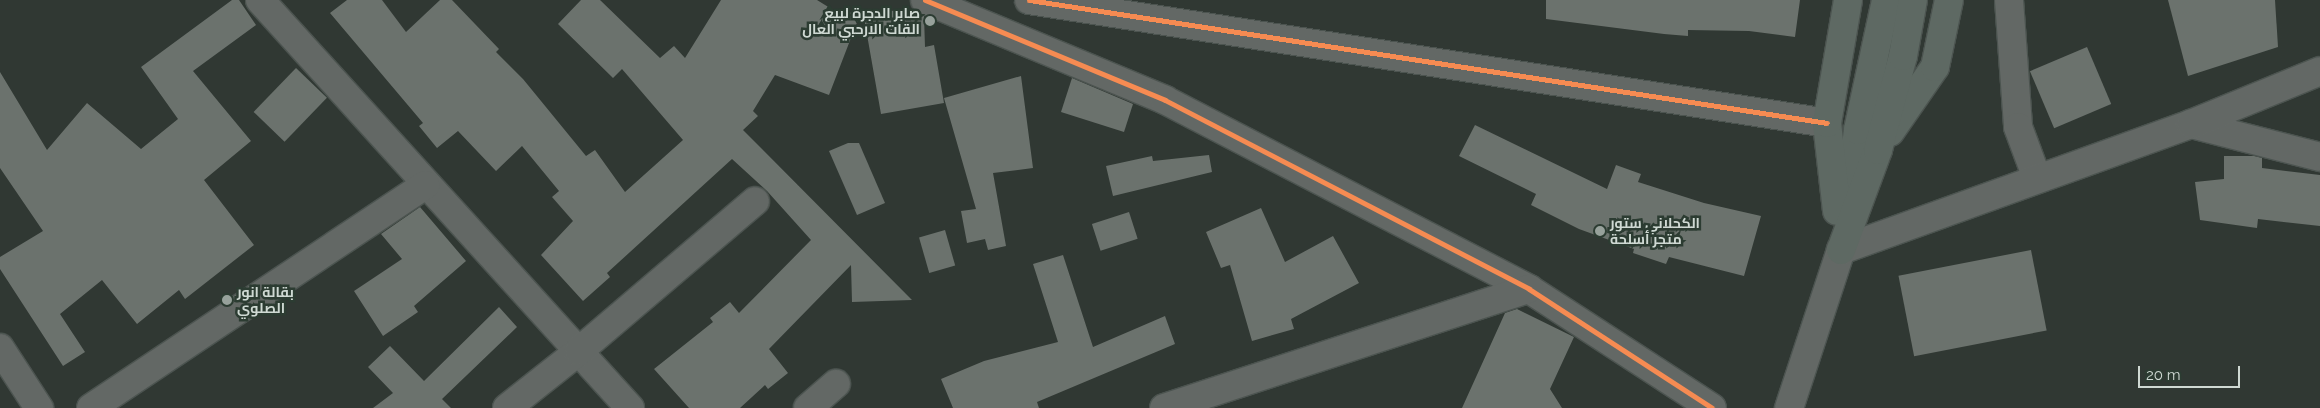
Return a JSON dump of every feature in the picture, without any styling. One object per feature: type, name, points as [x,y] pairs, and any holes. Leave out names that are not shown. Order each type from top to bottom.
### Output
[{"type":"street","points":[[260,0],[630,408]]},
{"type":"street","points":[[924,0],[1165,100],[1529,289],[1712,408]]},
{"type":"street","points":[[1029,44],[1030,0],[1827,123]]},
{"type":"street","points":[[1841,250],[1827,123],[1848,0]]},
{"type":"street","points":[[1841,250],[1858,130],[1886,0]]},
{"type":"street","points":[[1789,408],[1841,250],[1878,150],[1903,56],[1914,0]]},
{"type":"street","points":[[1878,150],[1935,66],[1948,0]]},
{"type":"street","points":[[2009,0],[2018,127],[2037,178]]},
{"type":"street","points":[[1841,250],[2190,124],[2320,70]]},
{"type":"street","points":[[2190,124],[2320,157]]},
{"type":"street","points":[[91,408],[426,185]]},
{"type":"street","points":[[506,408],[579,351],[755,201]]},
{"type":"street","points":[[1164,408],[1196,402],[1529,289]]},
{"type":"street","points":[[0,348],[39,408]]},
{"type":"street","points":[[808,408],[836,384]]},
{"type":"building","points":[[232,0],[239,0],[256,25],[193,71],[251,141],[204,180],[254,245],[185,299],[179,290],[137,324],[102,280],[60,314],[85,352],[63,366],[0,269],[0,257],[43,231],[0,168],[0,72],[47,150],[87,103],[141,149],[178,119],[141,67]]},
{"type":"building","points":[[347,0],[382,0],[406,32],[440,0],[452,0],[499,49],[496,52],[523,79],[586,156],[595,150],[625,192],[683,140],[622,69],[613,78],[558,24],[581,0],[600,0],[660,58],[674,46],[685,58],[721,0],[817,0],[838,13],[861,12],[829,95],[775,75],[753,111],[758,116],[743,130],[912,300],[852,302],[851,265],[769,349],[788,373],[768,389],[765,385],[740,408],[689,408],[654,369],[713,322],[710,318],[730,302],[739,313],[811,240],[767,191],[732,159],[607,273],[610,277],[583,301],[541,255],[573,221],[552,197],[559,191],[522,146],[496,171],[458,131],[437,148],[419,126],[423,123],[330,13]]},
{"type":"building","points":[[1546,0],[1800,0],[1795,37],[1749,31],[1688,30],[1688,36],[1546,19]]},
{"type":"building","points":[[2168,0],[2275,0],[2278,47],[2188,76]]},
{"type":"building","points":[[913,10],[924,16],[925,47],[934,45],[944,103],[881,114],[863,12]]},
{"type":"building","points":[[2087,47],[2111,104],[2054,128],[2030,71]]},
{"type":"building","points":[[296,68],[327,98],[285,142],[254,112]]},
{"type":"building","points":[[1021,76],[1033,168],[993,173],[1006,246],[988,250],[985,239],[967,243],[961,211],[976,209],[944,98]]},
{"type":"building","points":[[1072,78],[1133,104],[1124,132],[1061,112]]},
{"type":"building","points":[[1475,125],[1607,189],[1616,165],[1641,174],[1638,182],[1704,203],[1761,216],[1744,276],[1669,257],[1666,264],[1633,253],[1634,249],[1579,229],[1531,205],[1536,194],[1459,156]]},
{"type":"building","points":[[848,143],[859,143],[885,203],[857,215],[829,151]]},
{"type":"building","points":[[1209,155],[1212,172],[1113,196],[1106,166],[1152,156],[1153,161]]},
{"type":"building","points":[[2224,156],[2254,156],[2262,158],[2262,168],[2320,175],[2320,226],[2258,219],[2257,228],[2200,220],[2195,182],[2224,179]]},
{"type":"building","points":[[420,207],[466,261],[414,306],[418,312],[383,336],[354,291],[402,259],[381,234]]},
{"type":"building","points":[[1261,208],[1285,262],[1333,236],[1359,283],[1291,319],[1294,329],[1252,341],[1230,265],[1221,268],[1206,232]]},
{"type":"building","points":[[1129,212],[1138,239],[1101,251],[1092,224]]},
{"type":"building","points":[[945,230],[955,266],[929,273],[919,237]]},
{"type":"building","points":[[2031,250],[2047,330],[1914,356],[1898,276]]},
{"type":"building","points":[[1063,255],[1093,347],[1165,316],[1175,344],[1037,402],[1039,408],[953,408],[941,379],[984,361],[1058,342],[1033,264]]},
{"type":"building","points":[[499,307],[517,327],[442,399],[451,408],[373,408],[393,393],[368,367],[390,346],[424,381]]},
{"type":"building","points":[[1517,309],[1574,337],[1550,389],[1562,408],[1462,408],[1505,313]]},
{"type":"cycle path","points":[[925,0],[1165,100],[1529,289],[1712,408]]},
{"type":"cycle path","points":[[1029,0],[1827,123]]},
{"type":"place","name":"صابر الدجرة لبيع القات الارحبي العال","points":[[930,21]]},
{"type":"place","name":"الكحلاني ستور متجر أسلحة","points":[[1600,231]]},
{"type":"place","name":"بقالة انور الصلوي","points":[[227,300]]}]
